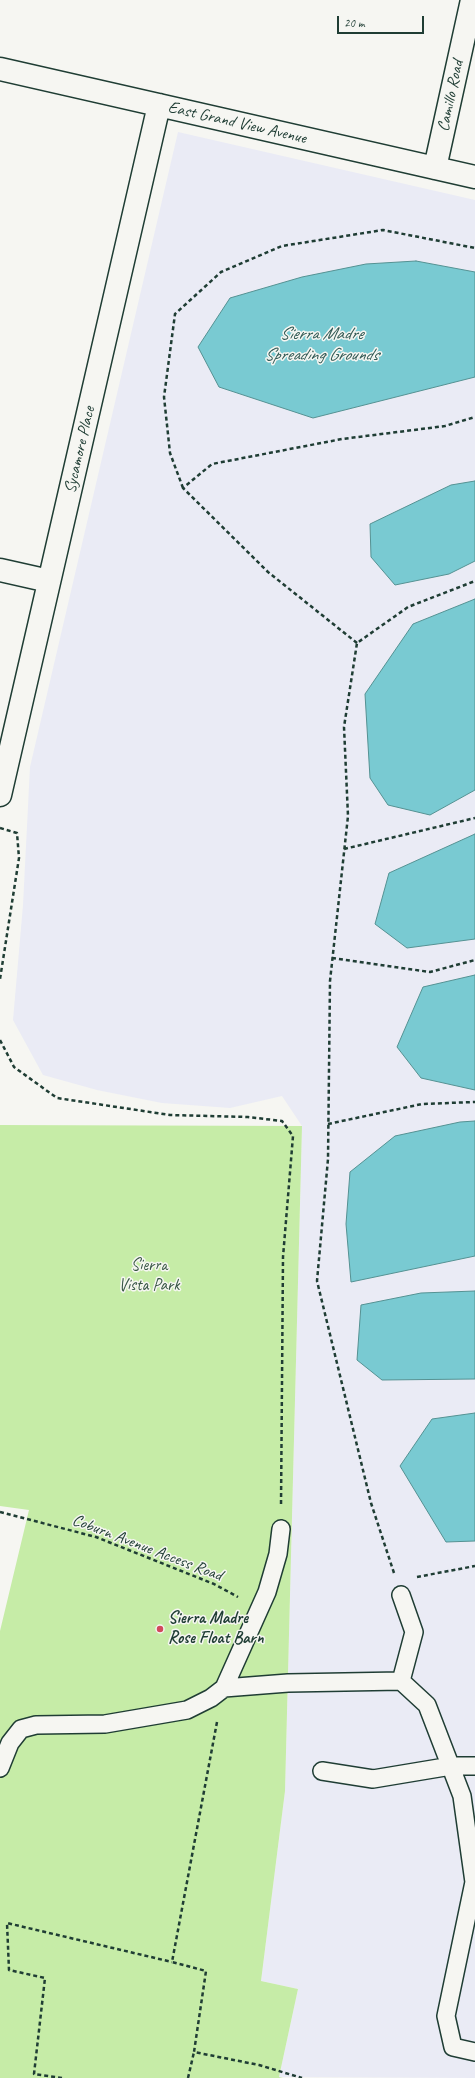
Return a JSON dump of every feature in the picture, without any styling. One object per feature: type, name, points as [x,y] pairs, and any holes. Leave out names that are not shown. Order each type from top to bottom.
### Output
[{"type":"street","name":"Camillo Road","points":[[435,168],[472,0]]},
{"type":"street","name":"East Grand View Avenue","points":[[0,69],[475,177]]},
{"type":"street","name":"Sycamore Place","points":[[0,794],[159,105]]},
{"type":"street","points":[[0,570],[49,581]]},
{"type":"lane","points":[[0,1768],[10,1743],[21,1729],[36,1725],[105,1724],[187,1710],[211,1698],[224,1688],[269,1584],[278,1554],[281,1529]]},
{"type":"lane","points":[[399,1588],[414,1632],[400,1681]]},
{"type":"lane","points":[[224,1688],[288,1683],[400,1681],[427,1705],[462,1796],[474,1882],[446,2016],[453,2046],[475,2052]]},
{"type":"lane","points":[[322,1771],[373,1779],[451,1766],[475,1766]]},
{"type":"path","points":[[357,643],[268,572],[183,488],[170,453],[164,397],[175,314],[221,272],[282,246],[383,230],[475,248]]},
{"type":"path","points":[[183,488],[212,464],[342,439],[445,426],[475,418]]},
{"type":"path","points":[[475,581],[408,607],[357,643],[344,727],[348,816],[330,981],[328,1159],[316,1282],[371,1503],[399,1588],[475,1566]]},
{"type":"path","points":[[344,850],[475,818]]},
{"type":"path","points":[[0,828],[17,833],[19,858],[0,979]]},
{"type":"path","points":[[332,958],[430,972],[475,960]]},
{"type":"path","points":[[0,1040],[14,1067],[57,1098],[170,1115],[248,1117],[282,1121],[293,1136],[283,1257],[281,1529]]},
{"type":"path","points":[[328,1124],[422,1104],[475,1102]]},
{"type":"path","name":"Coburn Avenue Access Road","points":[[0,1512],[96,1537],[214,1584],[259,1608]]},
{"type":"path","points":[[172,1962],[218,1716]]},
{"type":"path","points":[[62,2078],[34,2074],[45,1978],[9,1970],[7,1923],[206,1971],[202,1988],[194,2052],[188,2078]]},
{"type":"path","points":[[194,2052],[259,2065],[302,2078]]},
{"type":"shaded area","points":[[178,132],[475,200],[475,2078],[279,2077],[298,1989],[261,1981],[285,1791],[302,1126],[282,1096],[230,1108],[162,1103],[97,1090],[43,1075],[13,1020],[23,905],[30,767]]},
{"type":"green space","name":"Sierra Vista Park","points":[[0,1125],[302,1126],[285,1791],[261,1981],[298,1989],[279,2077],[283,2078],[0,2078],[0,1631],[29,1510],[0,1506]]},
{"type":"water","name":"Sierra Madre Spreading Grounds","points":[[416,261],[475,272],[475,377],[313,418],[219,387],[198,347],[230,298],[302,277],[366,264]]},
{"type":"water","points":[[475,481],[475,561],[449,574],[395,585],[371,557],[370,524],[451,485]]},
{"type":"water","points":[[475,599],[475,790],[430,815],[388,805],[370,778],[365,694],[413,624]]},
{"type":"water","points":[[475,834],[475,939],[407,948],[375,924],[389,873]]},
{"type":"water","points":[[475,975],[475,1090],[421,1078],[397,1047],[423,987]]},
{"type":"water","points":[[475,1121],[475,1256],[351,1282],[346,1224],[350,1172],[395,1136],[460,1122]]},
{"type":"water","points":[[475,1291],[475,1379],[382,1380],[357,1360],[361,1305],[421,1293]]},
{"type":"water","points":[[475,1413],[475,1541],[446,1542],[400,1466],[432,1419]]},
{"type":"place","name":"Sierra Madre Rose Float Barn","points":[[160,1629]]}]
